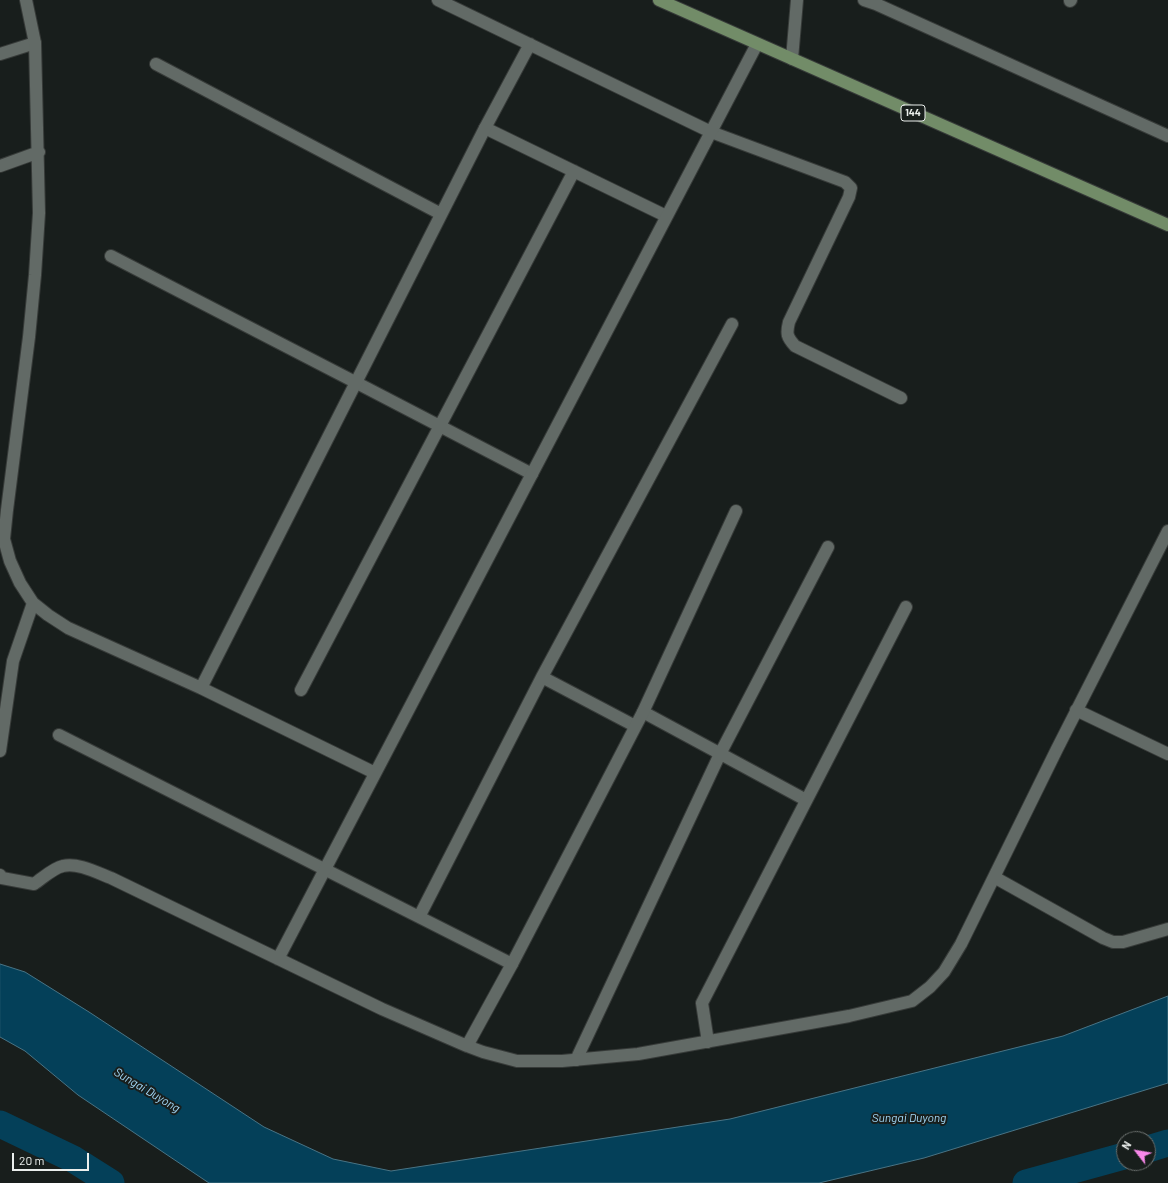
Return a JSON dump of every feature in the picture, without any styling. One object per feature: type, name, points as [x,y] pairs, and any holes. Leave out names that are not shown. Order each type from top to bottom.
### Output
[{"type":"main road","name":"144","points":[[659,0],[1168,225]]},
{"type":"street","points":[[26,0],[35,43],[39,152],[39,213],[35,275],[4,539],[10,561],[20,583],[33,603],[68,628],[201,688],[375,773]]},
{"type":"street","points":[[438,0],[711,132],[845,182],[850,188],[849,197],[786,331],[789,339],[795,346],[901,398]]},
{"type":"street","points":[[792,59],[797,0]]},
{"type":"street","points":[[864,0],[877,2],[1168,136]]},
{"type":"street","points":[[0,54],[35,43]]},
{"type":"street","points":[[201,688],[355,382],[485,128],[530,44]]},
{"type":"street","points":[[278,959],[757,44]]},
{"type":"street","points":[[156,64],[441,214]]},
{"type":"street","points":[[485,128],[666,216]]},
{"type":"street","points":[[0,166],[39,152]]},
{"type":"street","points":[[301,690],[574,171]]},
{"type":"street","points":[[111,256],[532,474]]},
{"type":"street","points":[[419,917],[542,677],[732,324]]},
{"type":"street","points":[[467,1046],[512,964],[643,712],[736,511]]},
{"type":"street","points":[[0,875],[2,878],[34,884],[56,869],[63,866],[73,865],[111,878],[382,1009],[467,1046],[517,1061],[576,1060],[638,1054],[848,1016],[912,1001],[930,987],[944,972],[961,944],[1076,710],[1167,536]]},
{"type":"street","points":[[576,1060],[720,754],[828,547]]},
{"type":"street","points":[[0,751],[13,661],[33,603]]},
{"type":"street","points":[[708,1042],[702,1003],[906,607]]},
{"type":"street","points":[[542,677],[635,726]]},
{"type":"street","points":[[1076,710],[1168,754]]},
{"type":"street","points":[[643,712],[806,800]]},
{"type":"street","points":[[59,735],[512,964]]},
{"type":"street","points":[[994,877],[1103,938],[1113,942],[1123,942],[1168,928]]},
{"type":"water","name":"Sungai Duyong","points":[[0,964],[25,972],[89,1012],[264,1127],[333,1159],[391,1171],[730,1119],[1063,1036],[1168,996],[1168,1083],[924,1158],[819,1183],[209,1183],[78,1095],[25,1051],[0,1037]]},
{"type":"waterway","points":[[0,1124],[73,1159],[111,1183]]},
{"type":"waterway","points":[[1156,1147],[1168,1143]]},
{"type":"waterway","points":[[1026,1183],[1116,1158]]}]
